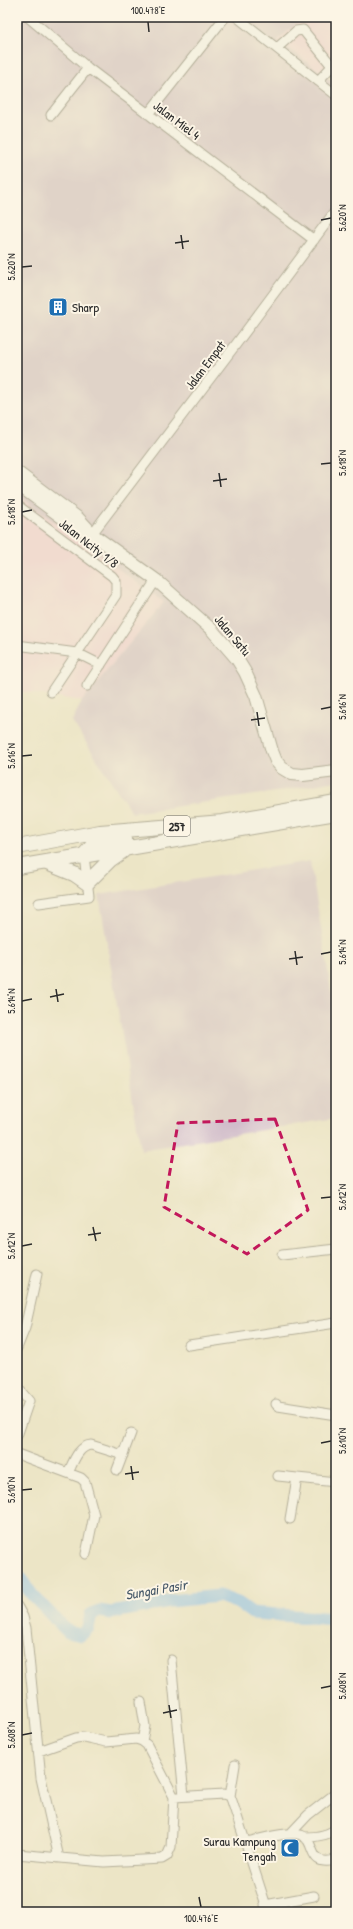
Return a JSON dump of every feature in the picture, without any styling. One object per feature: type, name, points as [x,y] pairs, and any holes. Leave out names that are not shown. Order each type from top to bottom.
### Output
[{"type":"highway","name":"257","points":[[17,847],[100,832],[223,822],[336,802]]},
{"type":"highway","name":"257","points":[[17,867],[336,813]]},
{"type":"highway","points":[[17,855],[65,849],[76,850],[84,856],[88,849],[98,843],[194,829],[223,822]]},
{"type":"highway","points":[[46,862],[74,874],[87,883],[110,860],[128,848]]},
{"type":"main road","name":"Jalan Satu","points":[[17,472],[78,518],[92,534]]},
{"type":"main road","name":"Jalan Satu","points":[[17,484],[71,524],[92,534],[156,580],[211,629],[237,659],[256,696],[272,751],[276,761],[282,768],[292,774],[303,776],[336,771]]},
{"type":"street","name":"Jalan Miel 4","points":[[28,17],[88,68],[314,240]]},
{"type":"street","points":[[148,114],[225,17]]},
{"type":"street","points":[[237,17],[336,95]]},
{"type":"street","points":[[277,48],[297,30],[303,30],[334,64],[318,81]]},
{"type":"street","points":[[51,115],[88,68]]},
{"type":"street","name":"Jalan Empat","points":[[92,534],[336,210]]},
{"type":"street","name":"Jalan Ncity 1/8","points":[[17,505],[112,576],[116,581],[116,595],[77,653]]},
{"type":"street","points":[[87,686],[156,580]]},
{"type":"street","points":[[17,645],[77,653],[101,665]]},
{"type":"street","points":[[51,692],[77,653]]},
{"type":"street","points":[[39,903],[89,896],[84,856]]},
{"type":"street","points":[[282,1255],[336,1249]]},
{"type":"street","points":[[17,1348],[24,1328],[37,1274]]},
{"type":"street","points":[[189,1345],[336,1323]]},
{"type":"street","points":[[17,1387],[29,1401],[17,1436]]},
{"type":"street","points":[[276,1404],[278,1406],[336,1415]]},
{"type":"street","points":[[117,1470],[131,1432]]},
{"type":"street","points":[[68,1473],[82,1448],[86,1445],[91,1445],[122,1455]]},
{"type":"street","points":[[17,1454],[82,1478],[86,1482],[94,1520],[86,1554]]},
{"type":"street","points":[[278,1476],[336,1482]]},
{"type":"street","points":[[290,1520],[298,1478]]},
{"type":"street","points":[[17,1606],[23,1617],[26,1628],[41,1778],[59,1858]]},
{"type":"street","points":[[17,1854],[104,1862],[162,1859],[167,1856],[171,1847],[179,1796],[171,1660]]},
{"type":"street","points":[[141,1702],[145,1726],[142,1741]]},
{"type":"street","points":[[39,1751],[76,1738],[106,1742],[142,1741],[147,1745],[179,1796]]},
{"type":"street","points":[[235,1765],[230,1796],[266,1908],[314,1896]]},
{"type":"street","points":[[291,1833],[308,1815],[336,1793]]},
{"type":"street","points":[[179,1796],[224,1794],[230,1796]]},
{"type":"street","points":[[304,1837],[330,1833],[336,1828]]},
{"type":"street","points":[[246,1842],[291,1833],[299,1834],[304,1837],[317,1859],[321,1861],[336,1860]]},
{"type":"highlighted area","points":[[275,1119],[308,1210],[247,1254],[164,1207],[178,1123]]},
{"type":"shaded area","points":[[17,17],[304,17],[278,40],[336,84],[336,781],[269,793],[132,813],[72,721],[82,701],[164,602],[17,495]]},
{"type":"shaded area","points":[[304,17],[336,17],[336,68],[326,76],[278,40]]},
{"type":"shaded area","points":[[17,495],[164,602],[82,701],[17,691]]},
{"type":"shaded area","points":[[310,861],[336,1020],[336,1118],[141,1150],[99,895]]},
{"type":"waterway","name":"Sungai Pasir","points":[[17,1574],[33,1596],[68,1632],[81,1635],[88,1628],[91,1614],[99,1611],[111,1613],[170,1601],[219,1596],[238,1603],[252,1613],[336,1619]]},
{"type":"place","name":"Sharp","points":[[58,307]]},
{"type":"place","name":"Surau Kampung Tengah","points":[[290,1848]]}]
